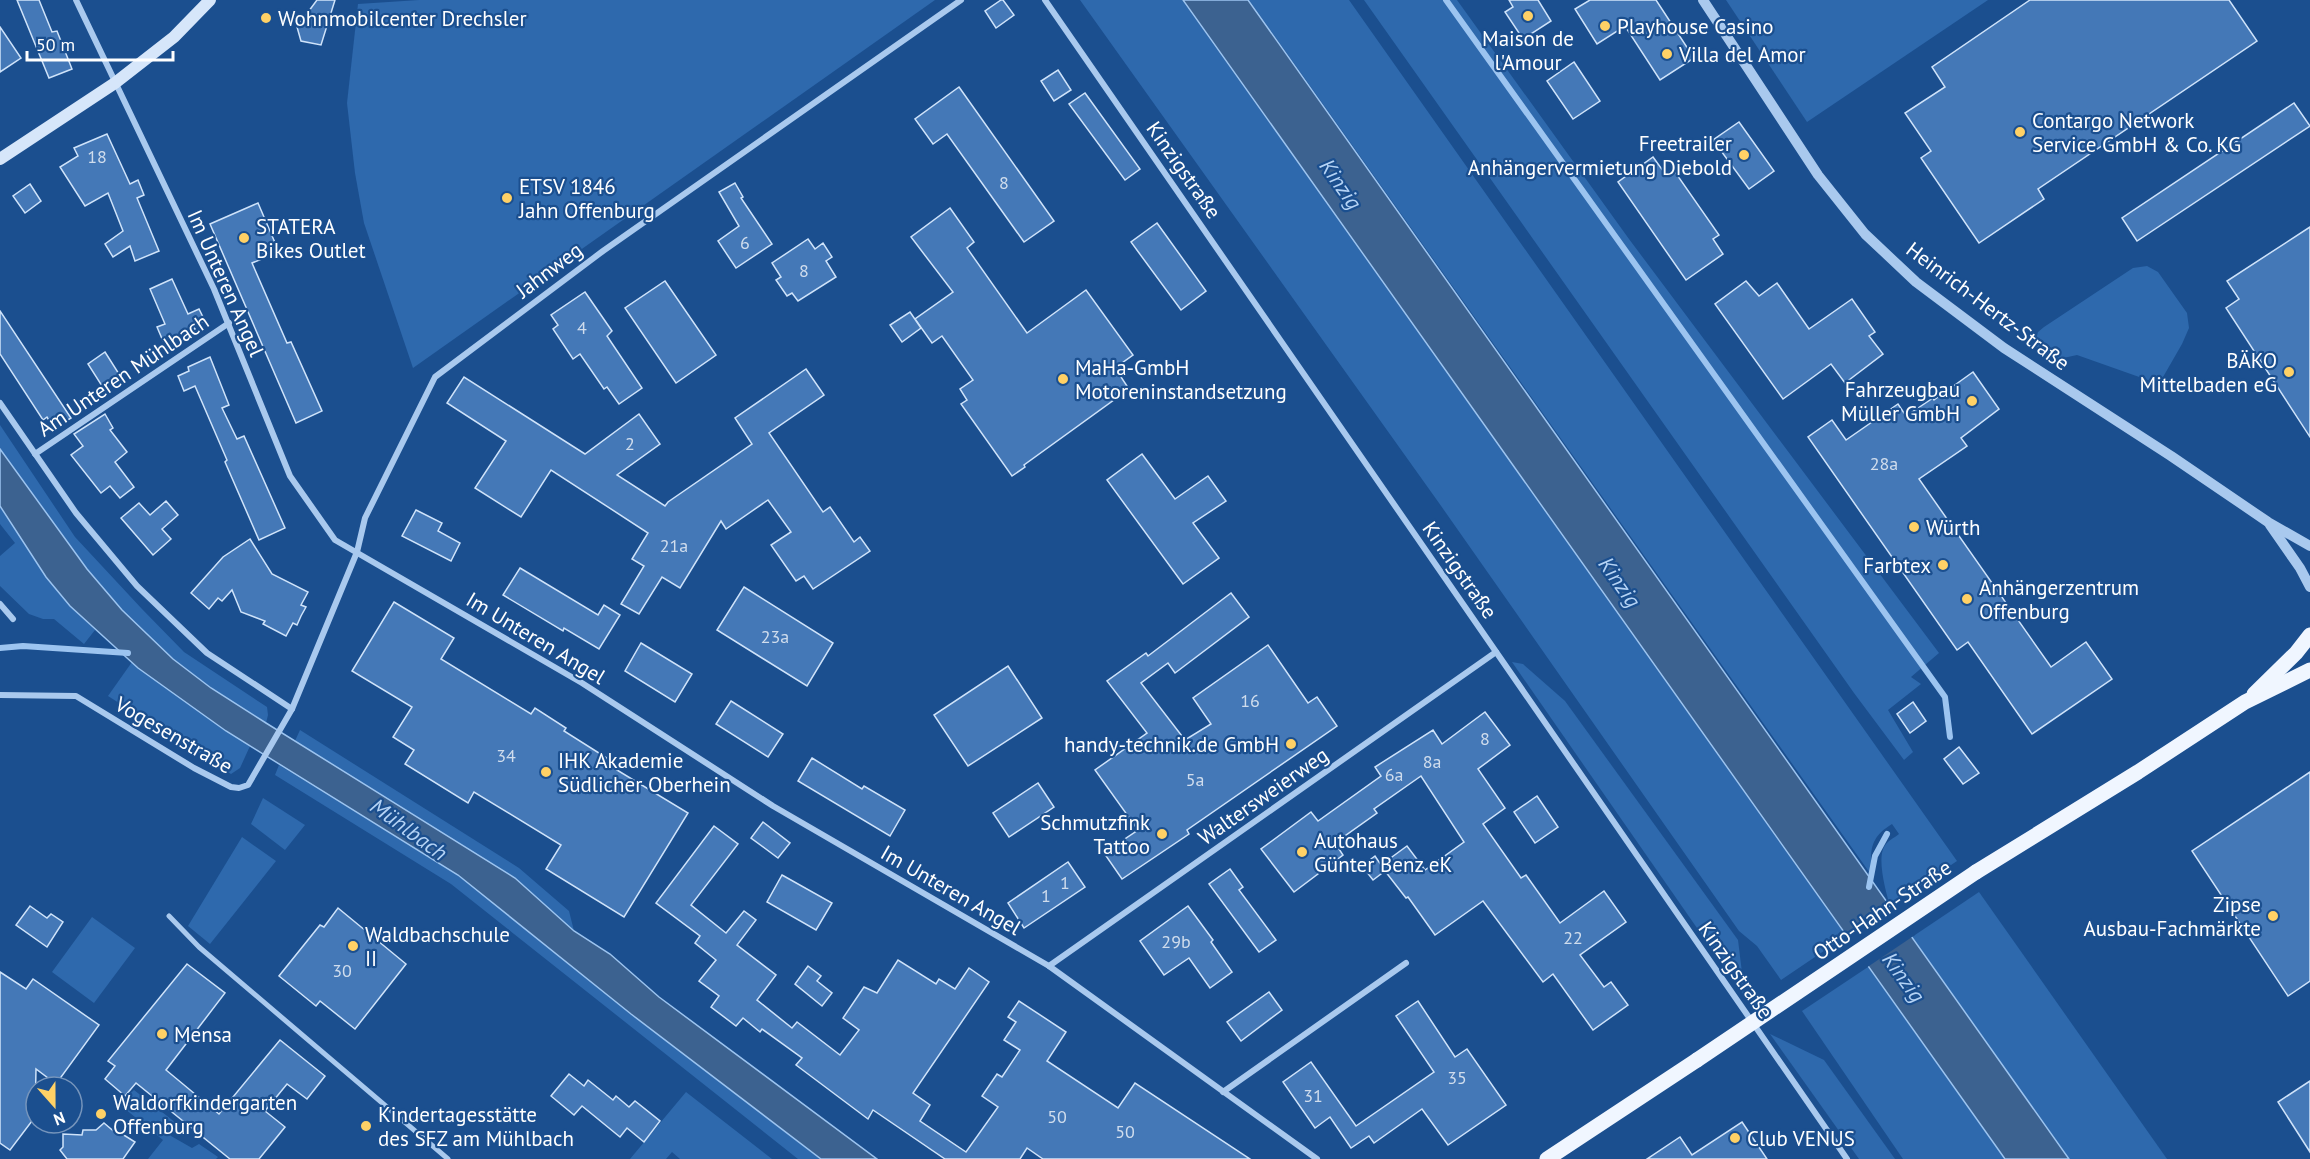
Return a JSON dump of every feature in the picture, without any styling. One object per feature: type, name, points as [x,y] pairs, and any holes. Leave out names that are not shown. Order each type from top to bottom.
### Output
[{"type":"main road","points":[[0,159],[115,83],[174,37],[210,0]]},
{"type":"main road","name":"Otto-Hahn-Straße","points":[[2245,702],[2296,653],[2310,635]]},
{"type":"main road","name":"Otto-Hahn-Straße","points":[[1547,1159],[1976,872],[2138,772],[2245,702],[2310,670]]},
{"type":"street","name":"Im Unteren Angel","points":[[76,0],[229,323],[290,476],[335,540],[582,683],[773,806],[1049,966],[1317,1159]]},
{"type":"street","name":"Jahnweg","points":[[357,552],[365,518],[435,376],[583,265],[961,0]]},
{"type":"street","name":"Kinzigstraße","points":[[1045,0],[1847,1159]]},
{"type":"street","name":"Heinrich-Hertz-Straße","points":[[1703,0],[1818,175],[1865,234],[1916,282],[2004,348],[2268,522],[2310,546]]},
{"type":"street","name":"Am Unteren Mühlbach","points":[[35,454],[229,323]]},
{"type":"street","name":"Am Unteren Mühlbach","points":[[0,403],[76,513],[137,586],[207,653],[292,709]]},
{"type":"street","name":"Heinrich-Hertz-Straße","points":[[2268,522],[2300,568],[2310,587]]},
{"type":"street","points":[[292,709],[357,552]]},
{"type":"street","points":[[0,604],[13,619]]},
{"type":"street","name":"Waltersweierweg","points":[[1049,966],[1496,652]]},
{"type":"street","name":"Vogesenstraße","points":[[0,695],[76,696],[194,768],[231,787],[239,788],[248,785],[292,709]]},
{"type":"street","points":[[169,916],[199,947],[448,1159]]},
{"type":"street","points":[[1223,1092],[1406,963]]},
{"type":"shaded area","name":"ETSV 1846 Jahn Offenburg","points":[[419,0],[935,0],[413,368],[364,223],[355,173],[347,103],[358,4]]},
{"type":"shaded area","points":[[1080,0],[1182,0],[1846,936],[1781,980],[1757,946],[1739,931],[1439,503]]},
{"type":"shaded area","points":[[1249,0],[1349,0],[1957,861],[1890,906],[1881,860],[1885,845],[1899,834],[1892,824],[1884,829],[1875,840],[1871,852],[1872,876]]},
{"type":"shaded area","points":[[1364,0],[1457,0],[1629,239],[1939,653],[1911,677],[1921,684],[1888,710],[1913,752],[1904,760],[1854,693]]},
{"type":"shaded area","points":[[1726,0],[1988,0],[1807,122]]},
{"type":"shaded area","points":[[2147,266],[2158,272],[2187,313],[2189,328],[2159,384],[2077,355],[2054,360],[2034,346],[2038,332],[2044,327],[2133,268]]},
{"type":"shaded area","points":[[0,425],[75,537],[184,652],[267,707],[266,723],[211,688],[173,659],[122,610],[87,569],[0,449]]},
{"type":"shaded area","points":[[0,506],[46,577],[70,606],[95,630],[84,644],[54,619],[43,619],[29,614],[0,586],[0,556],[15,543],[0,524]]},
{"type":"shaded area","points":[[132,662],[250,746],[240,768],[231,774],[108,696]]},
{"type":"shaded area","points":[[1512,662],[1523,664],[1565,701],[1738,940],[1745,997]]},
{"type":"shaded area","points":[[300,730],[519,868],[569,911],[574,931],[515,878],[295,741]]},
{"type":"shaded area","points":[[279,765],[458,875],[631,1014],[821,1159],[798,1159],[451,884],[275,775]]},
{"type":"shaded area","points":[[263,798],[305,825],[285,850],[251,824]]},
{"type":"shaded area","points":[[242,837],[276,861],[210,944],[188,926]]},
{"type":"shaded area","points":[[1979,892],[2167,1159],[2069,1159],[1912,937]]},
{"type":"shaded area","points":[[92,917],[135,948],[94,1003],[52,972]]},
{"type":"shaded area","points":[[1868,967],[2005,1159],[1903,1159],[1802,1011]]},
{"type":"shaded area","points":[[1770,1034],[1824,1060],[1895,1159],[1859,1159]]},
{"type":"shaded area","points":[[134,1090],[176,1123],[171,1130],[171,1136],[192,1148],[199,1144],[218,1157],[216,1159],[148,1159],[163,1140],[119,1104]]},
{"type":"shaded area","points":[[686,1092],[772,1159],[680,1159],[672,1152],[666,1159],[630,1159]]},
{"type":"water","name":"Kinzig","points":[[1183,0],[1248,0],[2069,1159],[2005,1159]]},
{"type":"water","name":"Mühlbach","points":[[0,449],[87,569],[122,610],[173,659],[211,688],[515,878],[574,931],[610,954],[659,997],[877,1159],[821,1159],[631,1014],[458,875],[226,731],[138,668],[70,606],[46,577],[0,506]]},
{"type":"pier","points":[[1893,905],[1915,935],[1866,968],[1844,938]]},
{"type":"building","points":[[17,0],[39,0],[52,32],[57,31],[72,69],[49,78]]},
{"type":"building","points":[[317,0],[335,0],[321,45],[301,41],[297,27]]},
{"type":"building","points":[[1001,0],[1014,15],[996,28],[985,11]]},
{"type":"building","name":"Maison de l'Amour","points":[[1509,0],[1538,0],[1551,21],[1523,39],[1505,12],[1513,7]]},
{"type":"building","points":[[1590,0],[1656,0],[1694,58],[1660,80],[1625,26],[1597,44],[1575,9]]},
{"type":"building","name":"Contargo Network Service GmbH & Co. KG","points":[[2030,0],[2229,0],[2257,41],[2038,189],[2044,199],[1979,243],[1921,158],[1931,151],[1905,113],[1945,87],[1932,67]]},
{"type":"building","points":[[0,27],[21,58],[0,72]]},
{"type":"building","points":[[1574,62],[1600,101],[1573,119],[1547,81]]},
{"type":"building","points":[[1058,70],[1071,90],[1054,101],[1041,81]]},
{"type":"building","points":[[959,87],[1054,221],[1024,242],[947,134],[933,144],[915,119]]},
{"type":"building","points":[[1085,93],[1140,169],[1125,180],[1069,104]]},
{"type":"building","points":[[2294,103],[2310,126],[2137,241],[2122,218]]},
{"type":"building","name":"Freetrailer Anhängervermietung Diebold","points":[[1739,122],[1774,171],[1749,189],[1713,140]]},
{"type":"building","points":[[107,134],[130,184],[138,180],[144,195],[137,198],[159,251],[135,261],[130,246],[113,257],[105,244],[123,231],[108,193],[85,206],[60,167],[78,156],[74,148]]},
{"type":"building","points":[[1653,157],[1666,175],[1673,169],[1719,235],[1713,239],[1723,254],[1686,280],[1618,182]]},
{"type":"building","points":[[735,183],[743,197],[741,198],[772,244],[736,268],[718,241],[739,226],[719,192]]},
{"type":"building","points":[[30,184],[41,201],[25,213],[13,196]]},
{"type":"building","points":[[258,203],[279,252],[252,263],[287,343],[291,342],[322,411],[296,423],[210,224]]},
{"type":"building","points":[[950,208],[974,242],[967,248],[1027,333],[1086,290],[1133,355],[1115,368],[1129,389],[1012,476],[961,404],[967,400],[960,389],[973,380],[942,336],[932,343],[915,319],[953,292],[911,237]]},
{"type":"building","points":[[1157,223],[1206,291],[1181,310],[1131,242]]},
{"type":"building","name":"BÄKO Mittelbaden eG","points":[[2310,227],[2310,437],[2226,308],[2239,299],[2227,281]]},
{"type":"building","points":[[808,239],[815,249],[823,243],[832,257],[826,261],[836,277],[798,301],[792,293],[787,296],[776,280],[781,277],[772,263]]},
{"type":"building","points":[[172,279],[188,314],[199,309],[205,321],[193,326],[195,329],[163,341],[157,327],[165,324],[150,289]]},
{"type":"building","points":[[665,281],[716,355],[676,383],[625,308]]},
{"type":"building","points":[[1746,281],[1759,296],[1777,283],[1809,329],[1852,299],[1875,332],[1869,336],[1883,354],[1845,383],[1831,364],[1783,399],[1715,304]]},
{"type":"building","points":[[585,292],[612,331],[607,336],[642,388],[619,404],[607,387],[604,389],[580,354],[573,359],[553,329],[558,325],[551,315]]},
{"type":"building","points":[[0,311],[71,418],[54,429],[47,417],[43,420],[0,354]]},
{"type":"building","points":[[910,312],[921,328],[902,342],[890,325]]},
{"type":"building","points":[[105,352],[119,374],[102,386],[88,364]]},
{"type":"building","points":[[210,357],[229,405],[222,408],[237,439],[244,436],[285,528],[259,540],[195,386],[184,391],[178,376],[189,371],[188,367]]},
{"type":"building","points":[[806,369],[824,395],[769,433],[823,512],[830,507],[854,542],[860,537],[870,551],[813,589],[804,576],[796,581],[771,545],[791,532],[768,500],[726,529],[721,521],[680,588],[662,577],[639,614],[621,604],[644,566],[632,559],[648,533],[551,470],[521,517],[475,488],[506,441],[447,403],[464,377],[585,454],[639,414],[660,444],[617,475],[665,506],[752,444],[735,418]]},
{"type":"building","points":[[1973,372],[1999,409],[1961,438],[1967,446],[1919,479],[2051,667],[2086,642],[2112,679],[2032,734],[1968,642],[1957,650],[1808,437],[1832,420],[1846,440],[1898,404],[1906,416],[1933,398],[1934,400]]},
{"type":"building","points":[[105,414],[113,428],[110,430],[127,452],[115,462],[134,487],[120,498],[110,486],[101,493],[71,455],[83,446],[74,434]]},
{"type":"building","points":[[1142,454],[1175,499],[1208,476],[1226,501],[1193,523],[1219,558],[1183,584],[1107,480]]},
{"type":"building","points":[[166,501],[178,515],[162,529],[171,539],[153,555],[121,518],[139,503],[150,515]]},
{"type":"building","points":[[416,510],[442,523],[438,531],[460,543],[451,561],[402,536]]},
{"type":"building","points":[[250,539],[272,574],[308,592],[301,605],[306,607],[297,625],[293,623],[286,636],[263,624],[265,621],[241,612],[232,590],[222,601],[218,598],[209,609],[191,593],[223,557]]},
{"type":"building","points":[[520,568],[598,615],[604,605],[620,615],[599,649],[564,628],[563,631],[503,595]]},
{"type":"building","points":[[744,587],[833,643],[807,686],[717,630]]},
{"type":"building","points":[[1231,593],[1249,617],[1175,673],[1168,663],[1141,683],[1185,740],[1211,724],[1193,698],[1268,645],[1308,703],[1317,697],[1337,726],[1187,830],[1189,834],[1122,879],[1104,853],[1138,830],[1095,770],[1147,733],[1107,681],[1146,653],[1148,656]]},
{"type":"building","points":[[394,602],[454,638],[441,659],[531,714],[535,708],[566,728],[564,731],[610,760],[607,764],[688,813],[624,917],[546,869],[561,845],[474,792],[468,803],[405,764],[414,750],[393,737],[412,707],[352,671]]},
{"type":"building","points":[[641,643],[692,674],[675,702],[625,671]]},
{"type":"building","points":[[1008,666],[1042,718],[968,766],[934,715]]},
{"type":"building","points":[[731,701],[783,734],[768,757],[716,724]]},
{"type":"building","points":[[1913,702],[1926,721],[1910,733],[1897,714]]},
{"type":"building","points":[[1485,712],[1510,745],[1478,769],[1505,808],[1483,824],[1521,878],[1526,875],[1560,923],[1604,891],[1626,922],[1580,955],[1604,987],[1611,982],[1628,1005],[1593,1030],[1553,974],[1543,982],[1483,901],[1435,935],[1408,897],[1406,898],[1385,871],[1373,880],[1362,866],[1375,856],[1381,865],[1407,846],[1425,870],[1464,842],[1421,776],[1374,809],[1377,813],[1335,843],[1343,855],[1294,892],[1261,849],[1311,812],[1318,821],[1381,776],[1375,767],[1433,730],[1442,744]]},
{"type":"building","points":[[1959,747],[1979,773],[1963,784],[1944,759]]},
{"type":"building","points":[[812,758],[862,789],[864,786],[905,810],[890,836],[798,781]]},
{"type":"building","name":"Zipse Ausbau-Fachmärkte","points":[[2310,772],[2310,981],[2288,996],[2192,851]]},
{"type":"building","points":[[1038,783],[1054,807],[1009,837],[993,813]]},
{"type":"building","points":[[1537,796],[1558,827],[1535,843],[1514,812]]},
{"type":"building","points":[[763,822],[790,843],[778,858],[751,838]]},
{"type":"building","points":[[714,826],[738,844],[691,905],[726,933],[744,911],[756,920],[737,945],[776,975],[757,1000],[792,1028],[797,1022],[840,1055],[859,1030],[843,1018],[864,987],[877,993],[898,960],[936,984],[939,979],[955,989],[969,968],[989,982],[913,1093],[930,1105],[920,1121],[966,1152],[998,1107],[982,1096],[997,1074],[1002,1077],[1020,1050],[1004,1040],[1016,1022],[1008,1017],[1019,1001],[1066,1032],[1047,1061],[1118,1108],[1135,1083],[1250,1159],[1043,1159],[1027,1148],[1020,1159],[945,1159],[873,1110],[868,1119],[796,1065],[802,1058],[762,1029],[760,1032],[743,1018],[736,1026],[711,1007],[719,996],[699,981],[716,960],[695,943],[700,936],[656,903]]},
{"type":"building","points":[[1068,862],[1085,887],[1024,928],[1008,903]]},
{"type":"building","points":[[1230,869],[1243,887],[1239,890],[1276,940],[1259,952],[1209,884]]},
{"type":"building","points":[[782,875],[832,903],[816,930],[767,902]]},
{"type":"building","points":[[30,906],[47,918],[51,914],[63,922],[47,947],[16,925]]},
{"type":"building","points":[[1188,906],[1213,940],[1211,942],[1232,972],[1210,988],[1189,958],[1164,975],[1140,941]]},
{"type":"building","points":[[338,908],[406,964],[355,1029],[320,1001],[316,1006],[279,976],[320,925],[324,927]]},
{"type":"building","points":[[187,964],[225,993],[166,1070],[219,1114],[280,1040],[325,1076],[307,1099],[287,1084],[265,1111],[285,1127],[259,1159],[230,1159],[136,1083],[125,1096],[105,1079],[115,1066],[108,1061]]},
{"type":"building","points":[[808,966],[821,976],[817,981],[832,993],[822,1006],[795,984]]},
{"type":"building","points":[[0,972],[26,989],[33,979],[99,1025],[63,1075],[44,1075],[36,1069],[36,1075],[24,1075],[24,1132],[10,1150],[0,1143]]},
{"type":"building","points":[[1269,992],[1282,1010],[1241,1041],[1227,1022]]},
{"type":"building","points":[[1418,1001],[1455,1057],[1467,1049],[1506,1105],[1448,1145],[1422,1109],[1374,1143],[1369,1136],[1351,1148],[1330,1117],[1315,1128],[1283,1082],[1311,1062],[1356,1126],[1434,1072],[1396,1016]]},
{"type":"building","points":[[569,1074],[584,1086],[588,1080],[613,1100],[616,1096],[629,1107],[635,1101],[660,1121],[644,1142],[627,1128],[620,1137],[582,1106],[574,1115],[551,1096]]},
{"type":"building","points":[[2310,1081],[2310,1152],[2278,1102]]},
{"type":"building","name":"Club VENUS","points":[[1742,1122],[1767,1159],[1647,1159],[1680,1137],[1692,1155]]},
{"type":"building","points":[[104,1123],[117,1134],[119,1132],[135,1142],[123,1159],[67,1159],[60,1150],[63,1147],[63,1135],[84,1135],[84,1130],[96,1130]]},
{"type":"waterway","points":[[1446,0],[1945,697],[1950,737]]},
{"type":"waterway","points":[[0,648],[23,646],[128,653]]},
{"type":"waterway","points":[[1869,887],[1875,856],[1887,834]]},
{"type":"place","name":"Maison de l'Amour","points":[[1528,16]]},
{"type":"place","name":"Wohnmobilcenter Drechsler","points":[[266,18]]},
{"type":"place","name":"Playhouse Casino","points":[[1605,26]]},
{"type":"place","name":"Villa del Amor","points":[[1667,54]]},
{"type":"place","name":"Contargo Network Service GmbH & Co. KG","points":[[2020,132]]},
{"type":"place","name":"Freetrailer Anhängervermietung Diebold","points":[[1744,155]]},
{"type":"place","name":"ETSV 1846 Jahn Offenburg","points":[[507,198]]},
{"type":"place","name":"STATERA Bikes Outlet","points":[[244,238]]},
{"type":"place","name":"BÄKO Mittelbaden eG","points":[[2289,372]]},
{"type":"place","name":"MaHa-GmbH Motoreninstandsetzung","points":[[1063,379]]},
{"type":"place","name":"Fahrzeugbau Müller GmbH","points":[[1972,401]]},
{"type":"place","name":"Würth","points":[[1914,527]]},
{"type":"place","name":"Farbtex","points":[[1943,565]]},
{"type":"place","name":"Anhängerzentrum Offenburg","points":[[1967,599]]},
{"type":"place","name":"handy-technik.de GmbH","points":[[1291,744]]},
{"type":"place","name":"IHK Akademie Südlicher Oberhein","points":[[546,772]]},
{"type":"place","name":"Schmutzfink Tattoo","points":[[1162,834]]},
{"type":"place","name":"Autohaus Günter Benz eK","points":[[1302,852]]},
{"type":"place","name":"Zipse Ausbau-Fachmärkte","points":[[2273,916]]},
{"type":"place","name":"Waldbachschule II","points":[[353,946]]},
{"type":"place","name":"Mensa","points":[[162,1034]]},
{"type":"place","name":"Waldorfkindergarten Offenburg","points":[[101,1114]]},
{"type":"place","name":"Kindertagesstätte des SFZ am Mühlbach","points":[[366,1126]]},
{"type":"place","name":"Club VENUS","points":[[1735,1138]]}]
